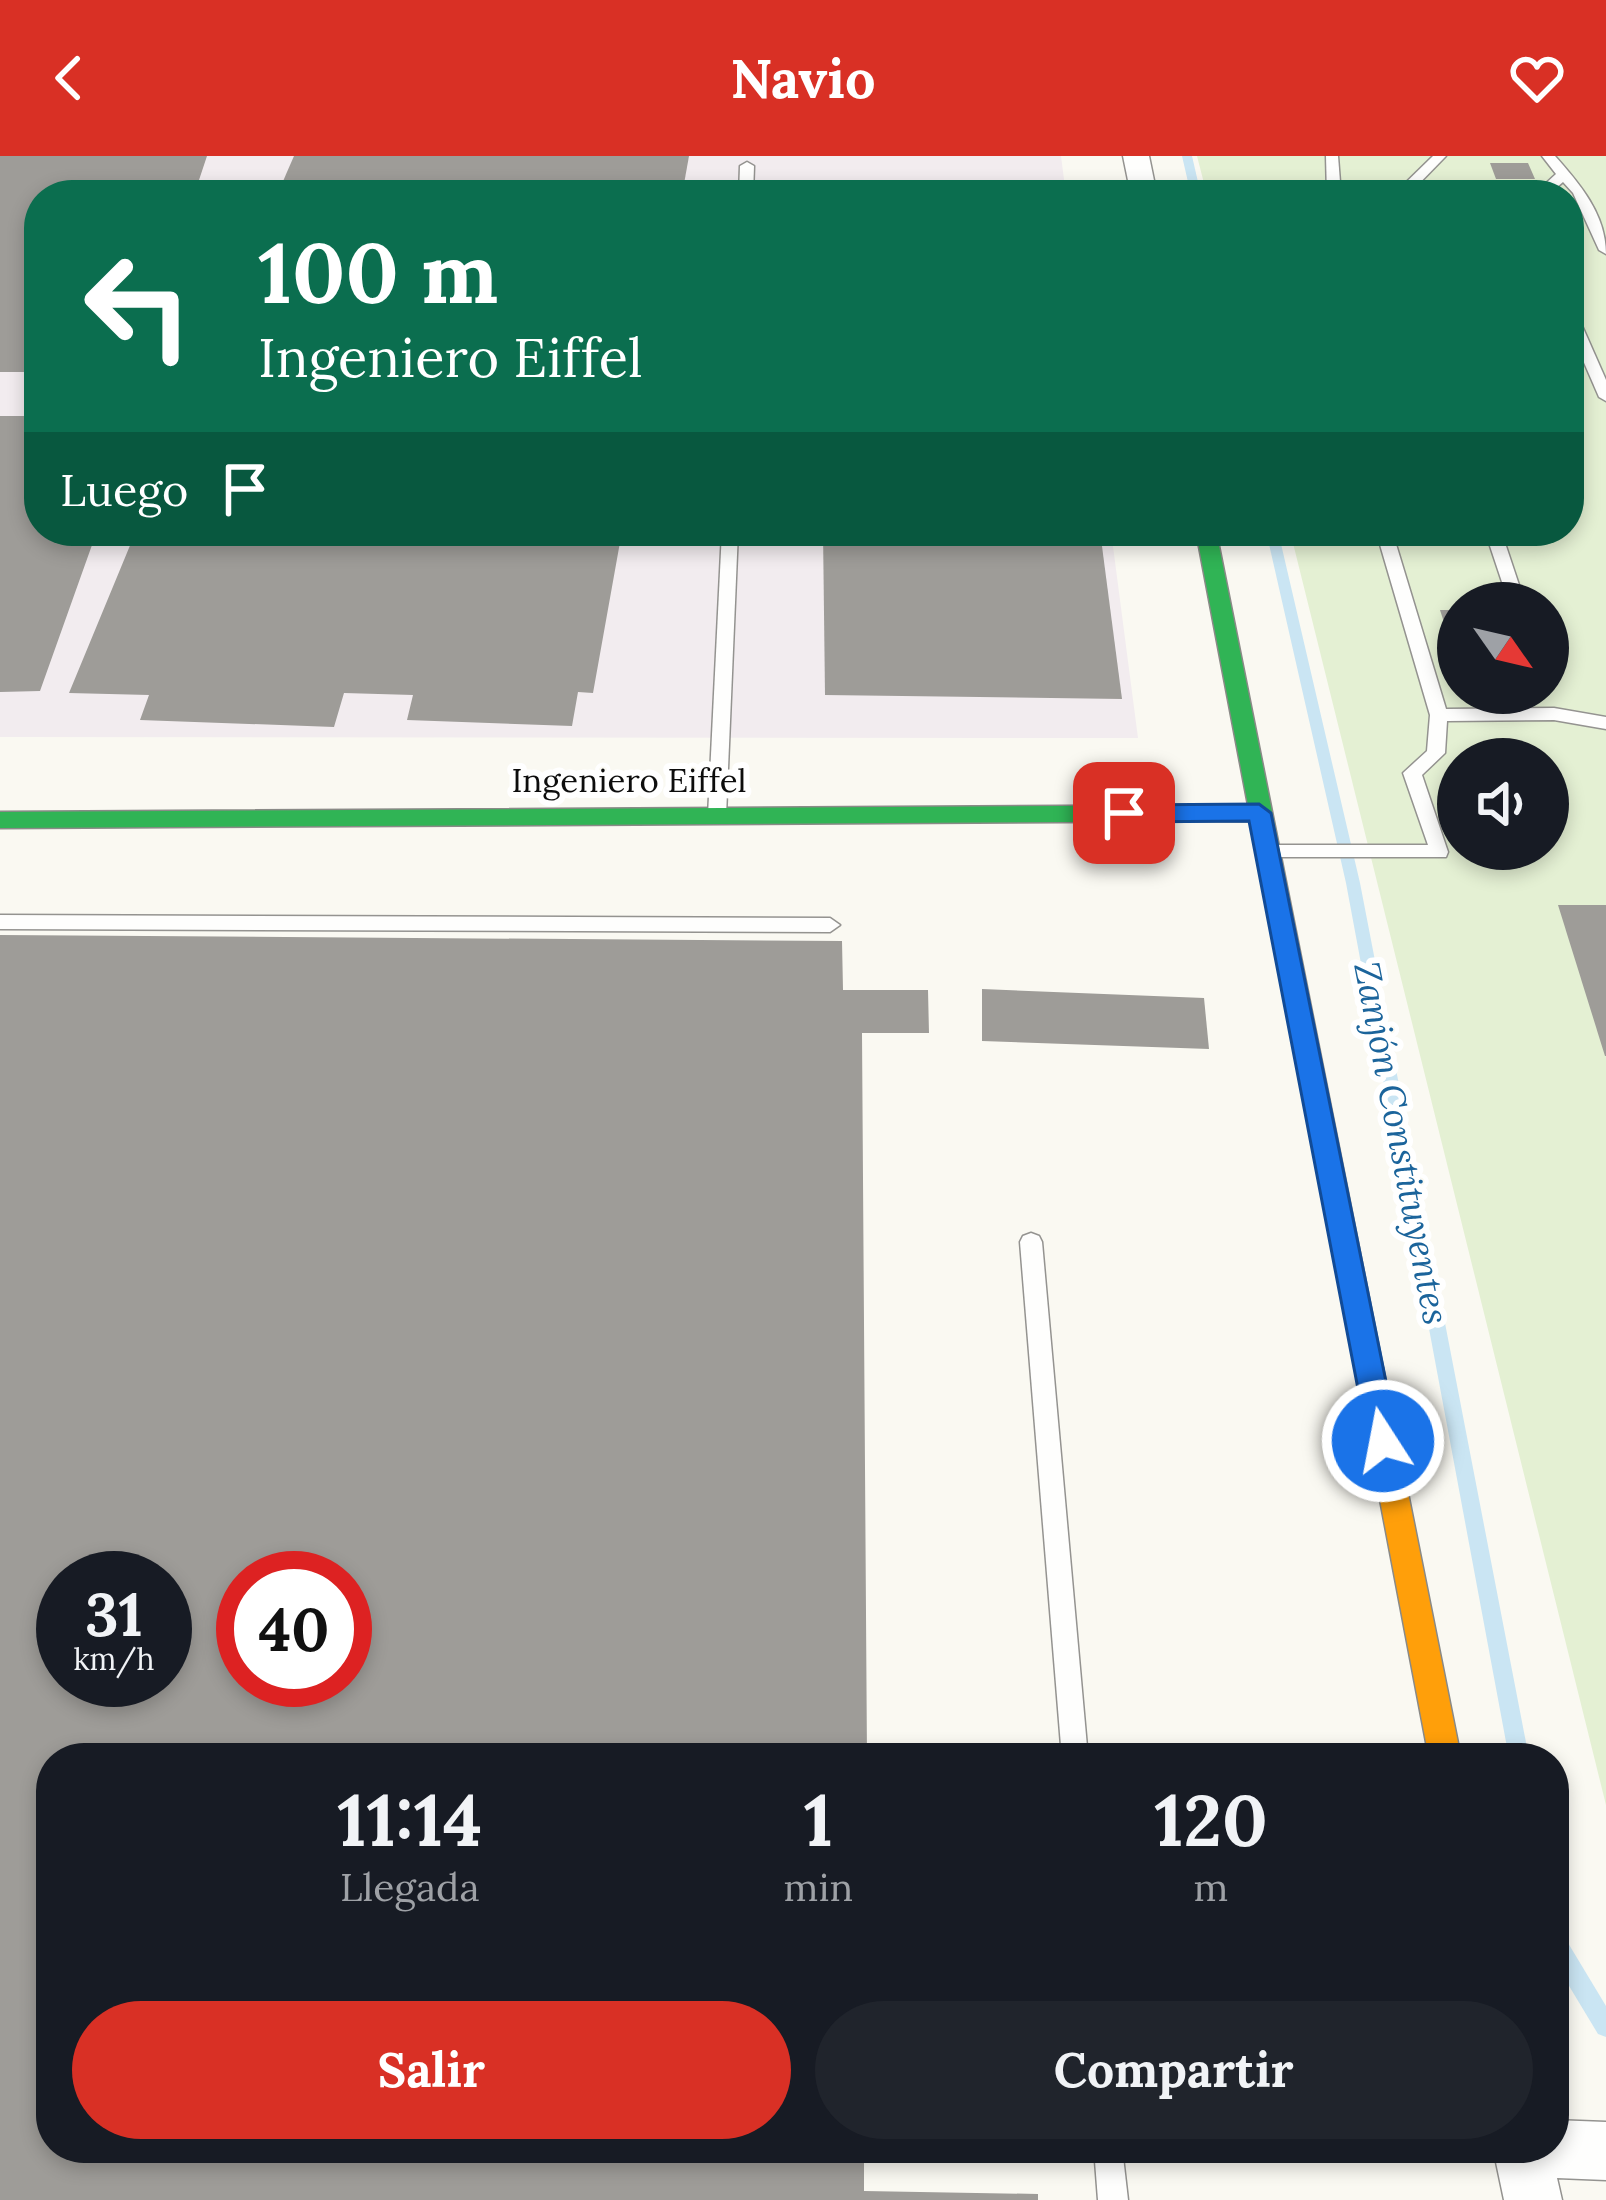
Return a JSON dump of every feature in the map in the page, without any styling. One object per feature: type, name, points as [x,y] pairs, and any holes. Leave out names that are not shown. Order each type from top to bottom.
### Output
[{"type":"street","points":[[1209,546],[1442,1743]]},
{"type":"street","name":"Ingeniero Eiffel","points":[[0,820],[1259,813]]},
{"type":"street","points":[[1569,2150],[1606,2151]]},
{"type":"street","points":[[1525,2163],[1533,2200]]},
{"type":"lane","points":[[1415,180],[1440,156]]},
{"type":"lane","points":[[1547,156],[1569,180]]},
{"type":"lane","points":[[747,166],[747,180]]},
{"type":"lane","points":[[1557,180],[1565,173]]},
{"type":"lane","points":[[1584,209],[1606,250]]},
{"type":"lane","points":[[1584,346],[1606,397]]},
{"type":"lane","points":[[717,816],[729,546]]},
{"type":"lane","points":[[1266,851],[1439,852],[1412,773],[1436,753],[1439,716],[1388,546]]},
{"type":"lane","points":[[1497,546],[1510,582]]},
{"type":"lane","points":[[1439,716],[1554,714],[1606,723]]},
{"type":"lane","points":[[0,922],[830,925]]},
{"type":"lane","points":[[1031,1242],[1074,1743]]},
{"type":"lane","points":[[1109,2163],[1113,2200]]},
{"type":"shaded area","points":[[0,156],[1061,156],[1064,180],[24,180],[24,546],[1113,546],[1138,738],[0,737]]},
{"type":"green space","points":[[1197,156],[1606,156],[1606,1805],[1294,546],[1584,546],[1584,180],[1203,180]]},
{"type":"building","points":[[0,156],[207,156],[199,180],[24,180],[24,372],[0,372]]},
{"type":"building","points":[[294,156],[689,156],[685,180],[284,180]]},
{"type":"building","points":[[1490,163],[1528,163],[1535,179],[1496,179]]},
{"type":"building","points":[[0,416],[24,416],[24,546],[92,546],[40,691],[0,692]]},
{"type":"building","points":[[130,546],[619,546],[593,693],[578,692],[572,726],[407,720],[413,695],[344,693],[334,727],[140,720],[149,695],[69,693]]},
{"type":"building","points":[[823,546],[1102,546],[1122,699],[825,695]]},
{"type":"building","points":[[1558,905],[1606,905],[1606,1056],[1605,1056]]},
{"type":"building","points":[[0,935],[842,941],[843,990],[928,990],[929,1033],[862,1033],[867,1743],[36,1743],[36,2163],[864,2163],[864,2191],[1038,2194],[1038,2200],[0,2200]]},
{"type":"building","points":[[982,989],[1204,998],[1209,1049],[982,1041]]},
{"type":"waterway","name":"Zanjón Constituyentes","points":[[1187,156],[1193,180]]},
{"type":"waterway","name":"Zanjón Constituyentes","points":[[1275,546],[1353,883],[1516,1743]]},
{"type":"waterway","name":"Zanjón Constituyentes","points":[[1569,1966],[1606,2026]]},
{"type":"traffic: fast","points":[[1209,546],[1369,1368]]},
{"type":"traffic: fast","points":[[0,820],[1259,813]]},
{"type":"traffic: slow","points":[[1369,1368],[1442,1743]]},
{"type":"route","points":[[1124,813],[1259,813],[1383,1441]]}]
